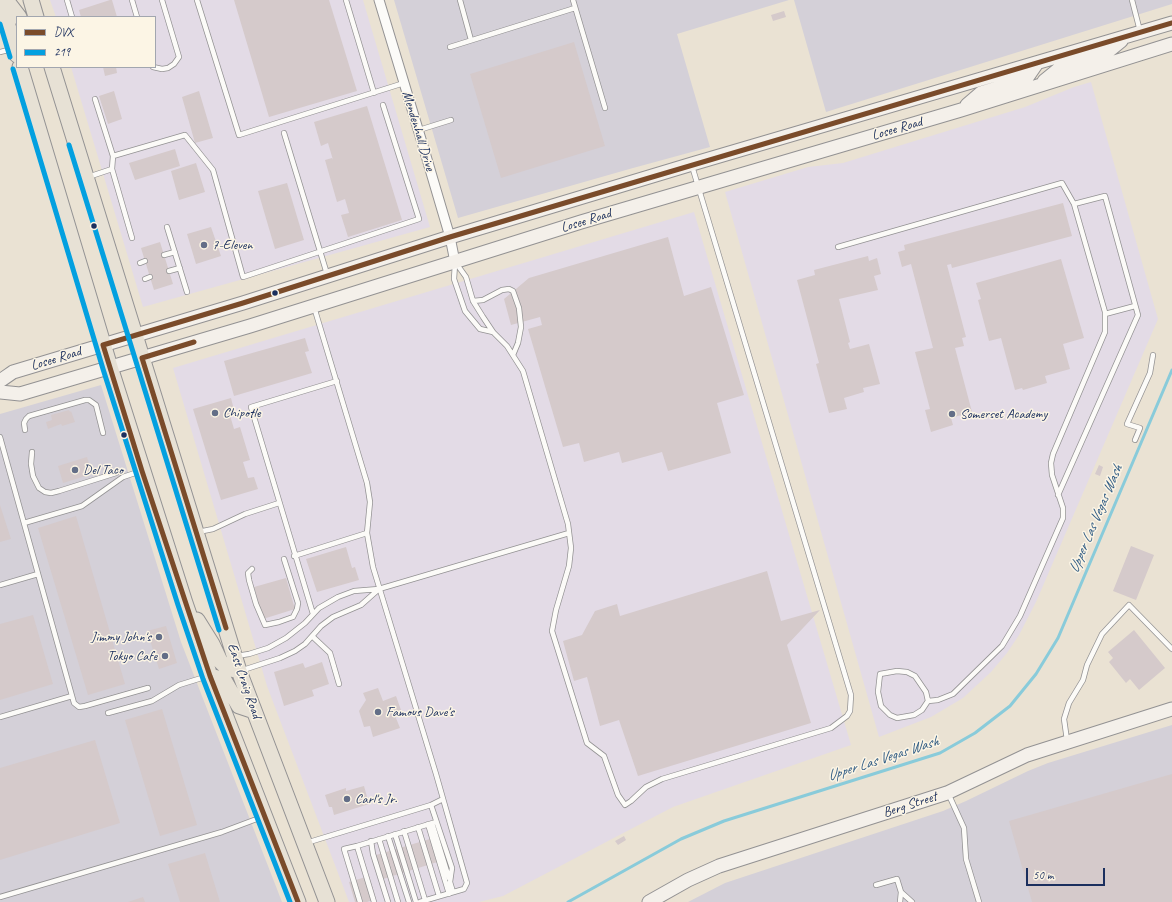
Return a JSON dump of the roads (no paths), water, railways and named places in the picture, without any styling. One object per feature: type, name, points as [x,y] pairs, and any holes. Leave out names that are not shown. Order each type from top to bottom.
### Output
[{"type":"main road","points":[[0,0],[16,51]]},
{"type":"main road","points":[[6,0],[18,16]]},
{"type":"main road","points":[[31,0],[36,16]]},
{"type":"main road","name":"Losee Road","points":[[0,381],[13,372],[243,303],[450,237],[692,164],[1172,23]]},
{"type":"main road","points":[[1037,86],[1060,68],[1105,54],[1126,37]]},
{"type":"main road","name":"Losee Road","points":[[0,392],[20,394],[250,326],[698,187],[961,110],[1172,44]]},
{"type":"main road","points":[[961,110],[981,94],[1026,79],[1037,63]]},
{"type":"main road","name":"East Craig Road","points":[[20,68],[103,345],[185,603],[210,676],[298,902]]},
{"type":"main road","name":"East Craig Road","points":[[52,68],[234,656],[327,902]]},
{"type":"main road","points":[[185,603],[212,644],[220,661],[227,668],[239,671]]},
{"type":"main road","points":[[210,676],[224,680],[239,706],[254,711]]},
{"type":"main road","name":"Berg Street","points":[[649,902],[688,880],[719,866],[947,793],[1009,762],[1027,755],[1172,709]]},
{"type":"street","name":"Mendenhall Drive","points":[[379,0],[419,130],[450,237],[455,262]]},
{"type":"lane","points":[[67,0],[72,16]]},
{"type":"lane","points":[[132,0],[137,16]]},
{"type":"lane","points":[[156,68],[168,68],[174,64],[179,57],[162,0]]},
{"type":"lane","points":[[197,0],[239,135],[404,83]]},
{"type":"lane","points":[[346,0],[374,93]]},
{"type":"lane","points":[[460,0],[471,40]]},
{"type":"lane","points":[[572,0],[605,108]]},
{"type":"lane","points":[[1132,0],[1141,32]]},
{"type":"lane","points":[[450,47],[575,8]]},
{"type":"lane","points":[[0,52],[16,51]]},
{"type":"lane","points":[[95,99],[113,156],[112,169],[132,238]]},
{"type":"lane","points":[[113,156],[185,135],[213,170],[243,277],[419,219],[383,105]]},
{"type":"lane","points":[[419,130],[451,120]]},
{"type":"lane","points":[[284,133],[328,276]]},
{"type":"lane","points":[[455,262],[466,277],[473,301],[493,332],[507,346],[523,371],[568,524],[571,548],[569,566],[556,610],[552,631],[587,743],[604,756],[618,795],[625,805],[646,787],[662,779],[831,728],[847,716],[850,711],[851,695],[692,164]]},
{"type":"lane","points":[[86,178],[112,169]]},
{"type":"lane","points":[[838,247],[1062,183],[1074,204],[1105,314],[1105,332],[1053,454],[1051,463],[1052,475],[1064,512],[1063,518],[1020,616],[1002,646],[953,694],[938,700],[928,701]]},
{"type":"lane","points":[[1058,495],[1138,315],[1105,196],[1074,204]]},
{"type":"lane","points":[[167,226],[187,292]]},
{"type":"lane","points":[[164,255],[175,252]]},
{"type":"lane","points":[[140,263],[145,261]]},
{"type":"lane","points":[[455,262],[454,280],[465,311],[480,329],[493,332]]},
{"type":"lane","points":[[169,271],[180,268]]},
{"type":"lane","points":[[145,278],[150,277]]},
{"type":"lane","points":[[473,301],[482,300],[502,290],[509,289],[513,291],[519,308],[522,327],[513,355]]},
{"type":"lane","points":[[314,305],[367,483],[370,502],[367,533],[373,567],[462,863],[467,883],[464,889],[422,901],[404,831]]},
{"type":"lane","points":[[1105,314],[1135,306]]},
{"type":"lane","points":[[1135,440],[1140,428],[1127,424],[1150,373],[1153,355]]},
{"type":"lane","points":[[313,614],[294,556],[251,407],[337,381]]},
{"type":"lane","points":[[25,430],[24,423],[29,416],[84,400],[89,400],[96,405],[103,433]]},
{"type":"lane","points":[[0,437],[74,703],[79,707],[86,706],[148,688]]},
{"type":"lane","points":[[32,452],[31,464],[33,476],[39,488],[44,492],[51,493],[59,491],[116,473]]},
{"type":"lane","points":[[24,523],[82,506],[122,476],[142,471]]},
{"type":"lane","points":[[197,533],[213,528],[245,514],[279,503]]},
{"type":"lane","points":[[294,556],[367,533]]},
{"type":"lane","points":[[234,656],[248,654],[268,648],[286,638],[319,608],[338,597],[354,591],[379,589],[569,533]]},
{"type":"lane","points":[[252,569],[248,573],[249,580],[256,604],[265,625],[279,622],[292,617],[297,609],[298,603],[284,559]]},
{"type":"lane","points":[[0,585],[38,574]]},
{"type":"lane","points":[[239,671],[295,652],[321,626],[333,617],[361,605],[379,589]]},
{"type":"lane","points":[[1068,742],[1064,719],[1069,703],[1083,680],[1087,665],[1102,634],[1129,605],[1172,649]]},
{"type":"lane","points":[[312,636],[330,653],[339,684]]},
{"type":"lane","points":[[897,671],[907,672],[915,676],[926,692],[928,701],[922,710],[914,715],[897,718],[890,715],[882,706],[879,698],[880,674],[897,671]]},
{"type":"lane","points":[[108,713],[152,700],[179,685],[210,676]]},
{"type":"lane","points":[[0,717],[72,696]]},
{"type":"lane","points":[[947,793],[964,828],[966,859],[979,902]]},
{"type":"lane","points":[[304,844],[432,805],[443,799]]},
{"type":"lane","points":[[432,805],[432,823],[451,893]]},
{"type":"lane","points":[[0,897],[222,832],[265,816]]},
{"type":"lane","points":[[432,823],[452,868],[450,882],[451,893]]},
{"type":"lane","points":[[360,902],[344,849],[432,823]]},
{"type":"lane","points":[[418,827],[440,896]]},
{"type":"lane","points":[[395,834],[416,902]]},
{"type":"lane","points":[[388,836],[409,902]]},
{"type":"lane","points":[[379,839],[398,902]]},
{"type":"lane","points":[[370,842],[388,902]]},
{"type":"lane","points":[[356,846],[374,902]]},
{"type":"lane","points":[[876,885],[897,879],[901,892],[900,902]]},
{"type":"lane","points":[[901,892],[912,902]]},
{"type":"waterway","name":"Upper Las Vegas Wash","points":[[568,902],[681,839],[724,821],[940,753],[975,733],[1010,706],[1036,674],[1058,638],[1172,370]]},
{"type":"place","name":"7-Eleven","points":[[204,245]]},
{"type":"place","name":"Chipotle","points":[[215,413]]},
{"type":"place","name":"Somerset Academy","points":[[952,414]]},
{"type":"place","name":"Del Taco","points":[[75,470]]},
{"type":"place","name":"Jimmy John's","points":[[159,637]]},
{"type":"place","name":"Tokyo Cafe","points":[[165,656]]},
{"type":"place","name":"Famous Dave's","points":[[378,712]]},
{"type":"place","name":"Carl's Jr.","points":[[347,799]]}]
